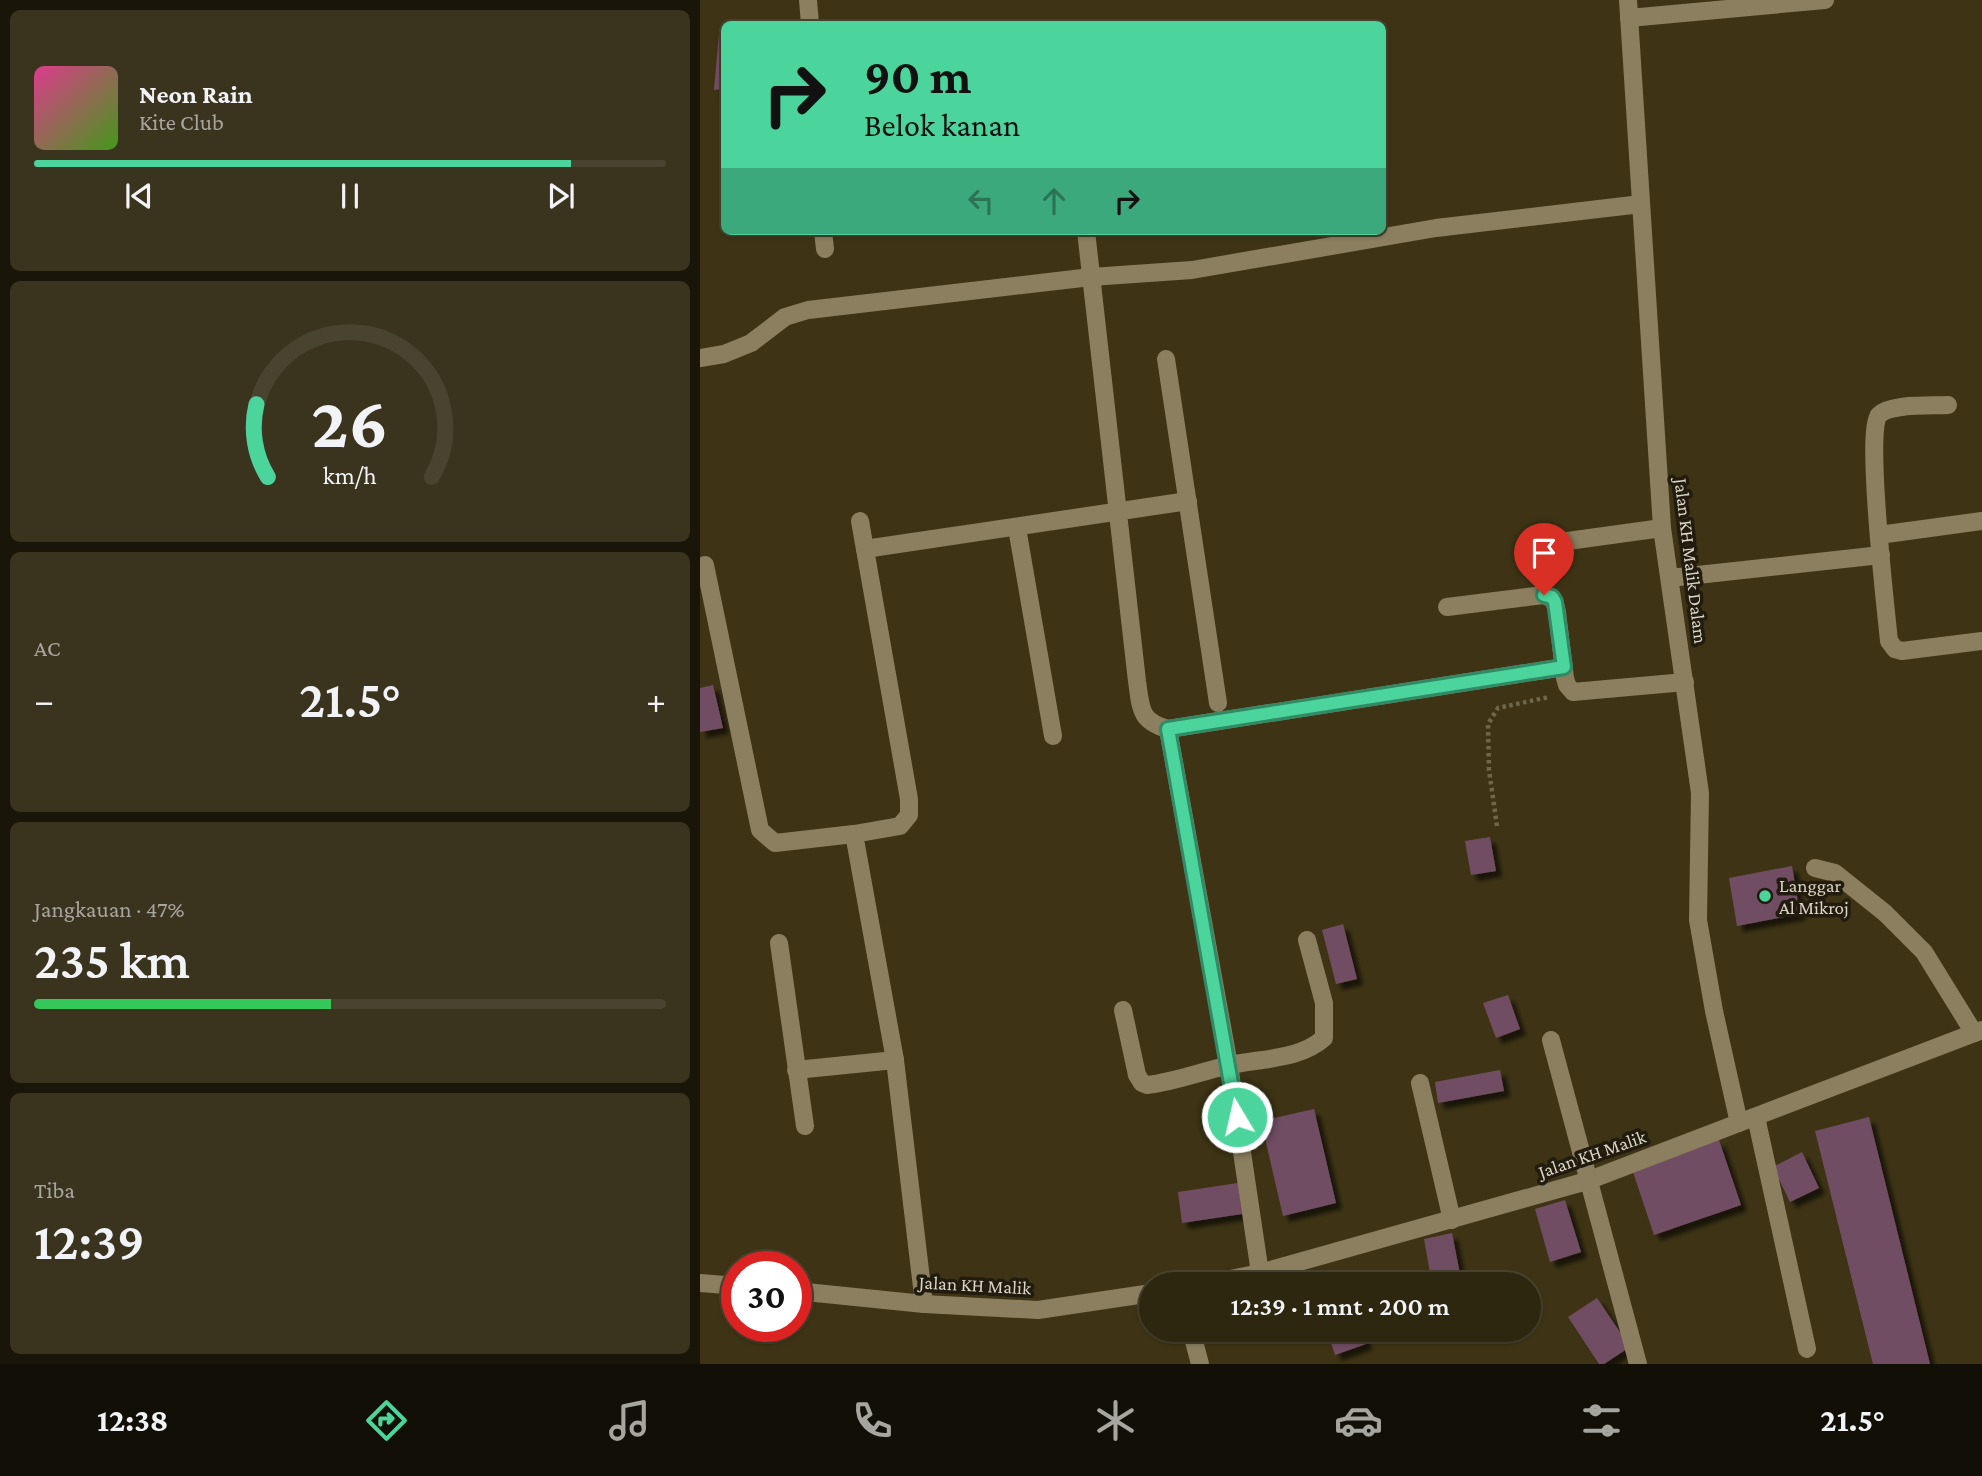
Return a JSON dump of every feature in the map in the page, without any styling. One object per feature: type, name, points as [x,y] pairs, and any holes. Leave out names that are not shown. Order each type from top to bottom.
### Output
[{"type":"street","points":[[808,0],[810,21]]},
{"type":"street","name":"Jalan KH Malik Dalam","points":[[1628,0],[1662,528],[1700,793],[1698,920],[1714,1011],[1748,1120],[1807,1349]]},
{"type":"street","points":[[1629,18],[1825,0]]},
{"type":"street","points":[[700,358],[724,354],[751,343],[785,317],[808,310],[1091,277],[1192,270],[1436,228],[1641,204]]},
{"type":"street","points":[[1086,235],[1140,703],[1145,716],[1152,724],[1168,729],[1564,667]]},
{"type":"street","points":[[1166,359],[1218,704]]},
{"type":"street","points":[[1948,405],[1889,408],[1880,413],[1875,421],[1873,441],[1889,641],[1895,649],[1902,651],[1982,641]]},
{"type":"street","points":[[864,549],[1188,502]]},
{"type":"street","points":[[705,565],[760,830],[775,842],[900,826],[909,815],[909,799],[860,521]]},
{"type":"street","points":[[1879,535],[1982,521]]},
{"type":"street","points":[[1017,528],[1053,736]]},
{"type":"street","points":[[1546,544],[1662,528]]},
{"type":"street","points":[[1670,578],[1881,555]]},
{"type":"street","points":[[1447,607],[1544,595],[1552,597],[1558,612],[1567,685],[1573,692],[1685,682]]},
{"type":"street","points":[[1168,729],[1229,1065],[1260,1272]]},
{"type":"street","points":[[854,834],[895,1060],[924,1304]]},
{"type":"street","points":[[1815,868],[1835,873],[1885,913],[1924,952],[1978,1031]]},
{"type":"street","points":[[1123,1010],[1136,1075],[1147,1085],[1229,1065],[1299,1053],[1324,1038],[1324,1003],[1307,940]]},
{"type":"street","points":[[779,943],[805,1126]]},
{"type":"street","name":"Jalan KH Malik","points":[[1264,1272],[1587,1181],[1978,1031]]},
{"type":"street","points":[[1551,1040],[1638,1364]]},
{"type":"street","points":[[796,1070],[895,1060]]},
{"type":"street","points":[[1420,1083],[1451,1220]]},
{"type":"street","points":[[700,1283],[721,1285]]},
{"type":"street","name":"Jalan KH Malik","points":[[812,1293],[924,1304],[1038,1310],[1139,1295]]},
{"type":"street","points":[[1194,1342],[1200,1364]]},
{"type":"path","points":[[1497,826],[1489,760],[1488,724],[1492,715],[1507,704],[1573,692]]},
{"type":"building","points":[[719,34],[721,89],[714,90]]},
{"type":"building","points":[[713,685],[723,728],[700,732],[700,688]]},
{"type":"building","points":[[1490,837],[1496,871],[1471,875],[1465,841]]},
{"type":"building","name":"Langgar Al Mikroj","points":[[1792,866],[1800,914],[1737,926],[1729,878]]},
{"type":"building","points":[[1343,924],[1357,979],[1336,984],[1322,930]]},
{"type":"building","points":[[1508,995],[1520,1029],[1496,1038],[1483,1003]]},
{"type":"building","points":[[1500,1070],[1504,1091],[1438,1103],[1435,1082]]},
{"type":"building","points":[[1314,1109],[1336,1203],[1283,1216],[1261,1121]]},
{"type":"building","points":[[1869,1117],[1930,1364],[1873,1364],[1815,1131]]},
{"type":"building","points":[[1719,1140],[1741,1205],[1654,1235],[1632,1169]]},
{"type":"building","points":[[1802,1152],[1819,1188],[1790,1202],[1773,1167]]},
{"type":"building","points":[[1238,1183],[1242,1214],[1182,1223],[1178,1192]]},
{"type":"building","points":[[1565,1200],[1581,1252],[1550,1262],[1535,1209]]},
{"type":"building","points":[[1452,1233],[1460,1272],[1430,1272],[1424,1239]]},
{"type":"building","points":[[1597,1298],[1630,1347],[1604,1364],[1599,1364],[1568,1317]]},
{"type":"building","points":[[1331,1342],[1365,1342],[1366,1344],[1335,1355]]},
{"type":"place","name":"Langgar Al Mikroj","points":[[1765,896]]},
{"type":"route","points":[[1237,1117],[1168,729],[1564,667],[1558,612],[1552,597],[1544,595]]}]
